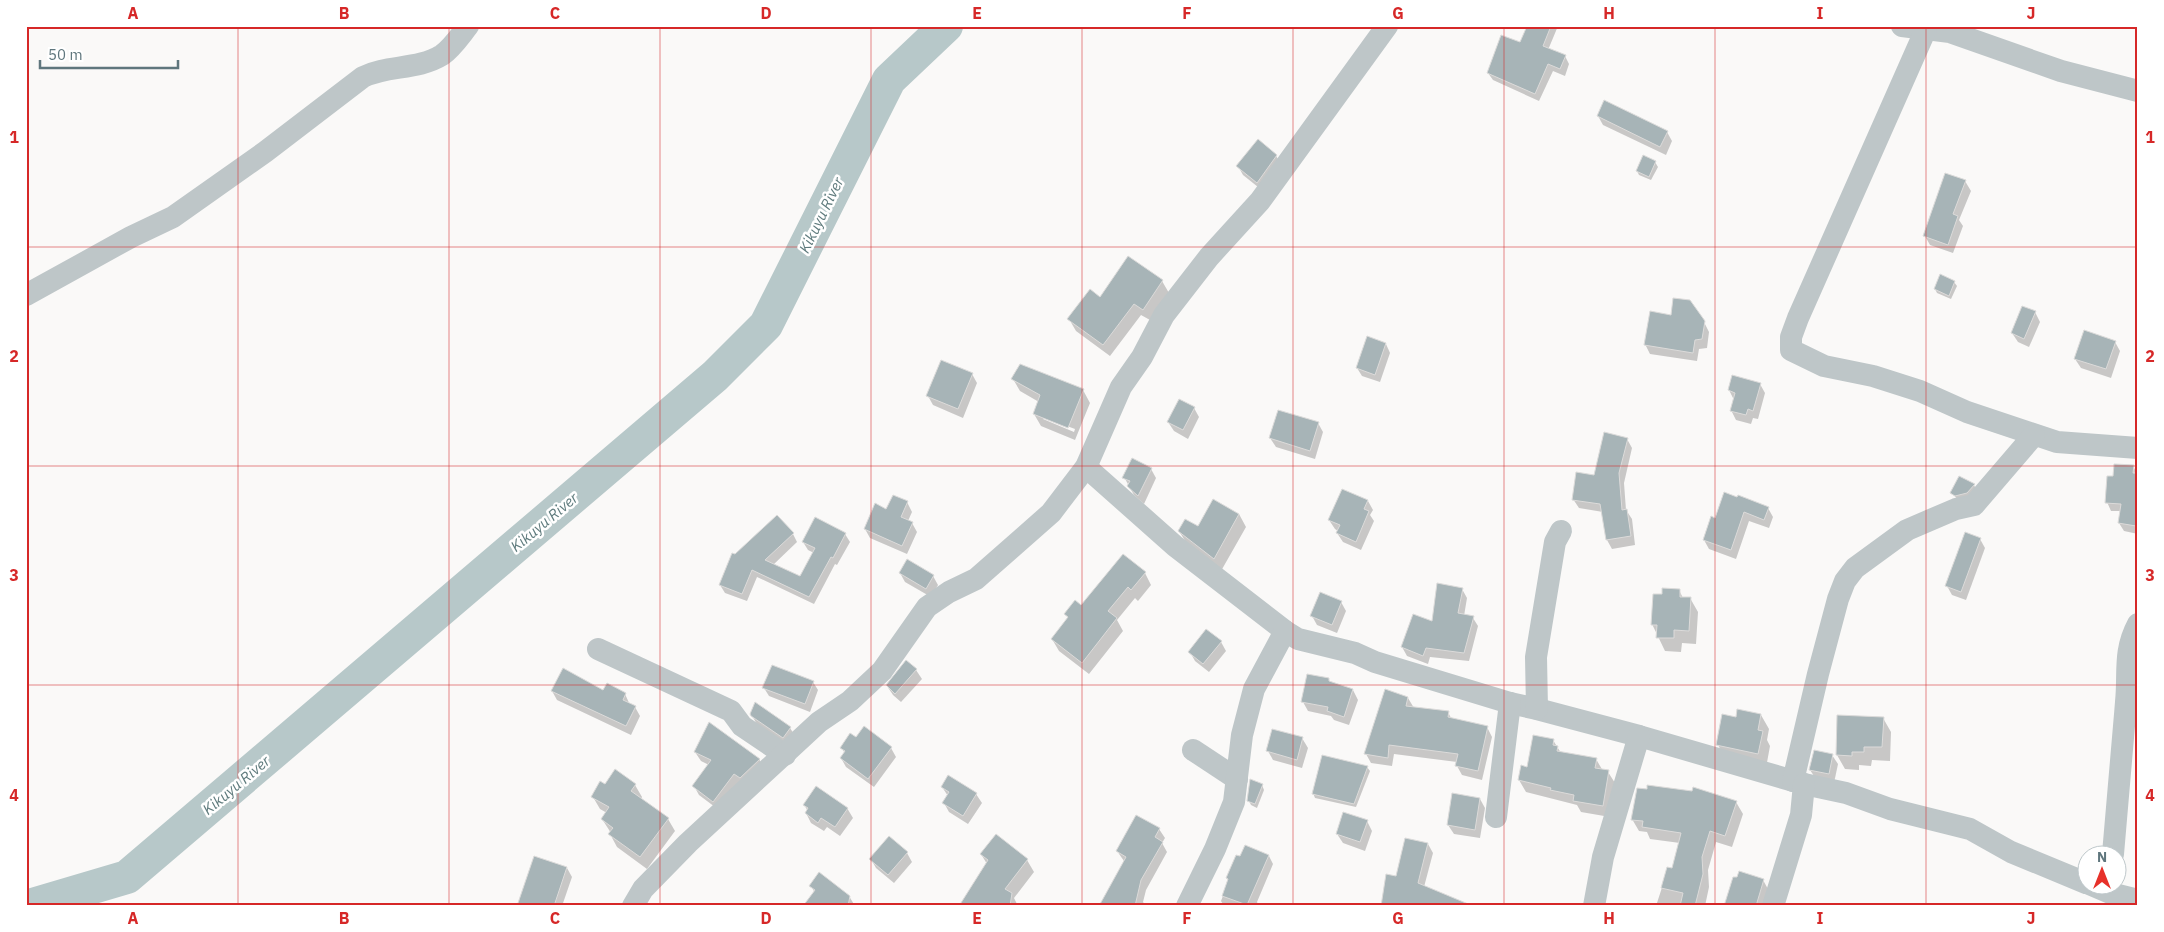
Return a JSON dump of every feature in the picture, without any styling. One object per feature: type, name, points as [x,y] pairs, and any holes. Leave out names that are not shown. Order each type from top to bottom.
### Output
[{"type":"street","points":[[29,293],[131,237],[173,217],[265,152],[363,77],[372,72],[428,62],[442,55],[453,46],[468,26]]},
{"type":"street","points":[[633,906],[642,889],[688,843],[819,722],[850,701],[882,671],[927,607],[949,592],[976,579],[1051,513],[1086,468],[1121,387],[1142,357],[1164,315],[1209,257],[1260,201],[1387,26]]},
{"type":"street","points":[[1902,26],[1950,32],[2061,71],[2138,91]]},
{"type":"street","points":[[1926,29],[1798,318],[1791,337],[1791,350],[1824,366],[1873,376],[1911,388],[1967,412],[2057,442],[2138,448]]},
{"type":"street","points":[[1773,906],[1801,815],[1798,783],[1818,674],[1838,599],[1845,581],[1855,568],[1907,530],[1956,509],[1974,505],[2034,435]]},
{"type":"street","points":[[1086,468],[1175,546],[1298,639],[1355,653],[1376,662],[1510,704],[1537,709],[1639,736],[1798,783],[1846,793],[1890,810],[1970,829],[2011,852],[2076,879]]},
{"type":"street","points":[[1537,709],[1536,657],[1555,542],[1561,531]]},
{"type":"street","points":[[2114,844],[2127,692],[2126,660],[2130,638],[2138,624]]},
{"type":"street","points":[[1187,906],[1227,822],[1234,802],[1242,735],[1254,689],[1285,631]]},
{"type":"street","points":[[598,649],[731,710],[742,726],[785,755]]},
{"type":"street","points":[[1496,817],[1510,704]]},
{"type":"street","points":[[1594,906],[1602,857],[1639,736]]},
{"type":"street","points":[[1193,750],[1237,779]]},
{"type":"street","points":[[2109,894],[2138,900]]},
{"type":"building","points":[[1527,26],[1551,26],[1543,46],[1566,55],[1560,69],[1548,64],[1535,94],[1487,73],[1501,35],[1520,42]]},
{"type":"building","points":[[1604,100],[1668,131],[1660,147],[1597,116]]},
{"type":"building","points":[[1258,139],[1277,155],[1257,183],[1236,166]]},
{"type":"building","points":[[1643,155],[1656,161],[1649,177],[1636,171]]},
{"type":"building","points":[[1945,173],[1966,180],[1953,214],[1958,216],[1948,245],[1923,236]]},
{"type":"building","points":[[1128,256],[1163,280],[1143,310],[1134,304],[1103,345],[1067,319],[1090,289],[1100,297]]},
{"type":"building","points":[[1940,274],[1955,281],[1949,296],[1934,289]]},
{"type":"building","points":[[1673,298],[1690,300],[1705,321],[1702,339],[1695,340],[1693,353],[1644,345],[1650,311],[1671,315]]},
{"type":"building","points":[[2022,306],[2036,311],[2024,339],[2011,333]]},
{"type":"building","points":[[2084,330],[2116,341],[2106,369],[2074,359]]},
{"type":"building","points":[[1367,336],[1386,343],[1375,375],[1356,368]]},
{"type":"building","points":[[941,360],[973,373],[958,409],[926,396]]},
{"type":"building","points":[[1020,364],[1084,389],[1068,428],[1033,414],[1040,395],[1011,379]]},
{"type":"building","points":[[1732,375],[1761,383],[1753,411],[1748,409],[1746,415],[1730,411],[1735,393],[1728,390]]},
{"type":"building","points":[[1179,399],[1195,407],[1183,430],[1167,422]]},
{"type":"building","points":[[1278,410],[1319,422],[1310,451],[1269,438]]},
{"type":"building","points":[[1604,432],[1628,438],[1619,473],[1622,510],[1627,509],[1631,536],[1606,540],[1600,504],[1572,500],[1576,472],[1594,475]]},
{"type":"building","points":[[1132,458],[1152,468],[1138,496],[1127,486],[1130,481],[1122,478]]},
{"type":"building","points":[[2114,464],[2134,465],[2133,473],[2138,473],[2138,514],[2136,526],[2118,523],[2121,504],[2105,503],[2107,476],[2113,476]]},
{"type":"building","points":[[1959,476],[1975,484],[1967,493],[1955,496],[1950,493]]},
{"type":"building","points":[[1342,489],[1368,500],[1364,509],[1369,511],[1356,542],[1336,533],[1340,525],[1328,520]]},
{"type":"building","points":[[1724,492],[1737,497],[1738,495],[1769,507],[1764,520],[1744,512],[1731,550],[1703,540],[1711,516],[1715,518]]},
{"type":"building","points":[[893,495],[908,501],[901,517],[913,522],[902,546],[864,529],[875,503],[886,509]]},
{"type":"building","points":[[1213,499],[1239,514],[1214,559],[1178,531],[1185,519],[1198,526]]},
{"type":"building","points":[[777,515],[794,533],[765,560],[800,576],[815,548],[802,542],[815,517],[846,533],[809,597],[752,570],[742,594],[719,585],[732,553],[735,554]]},
{"type":"building","points":[[1965,532],[1981,538],[1961,592],[1945,586]]},
{"type":"building","points":[[1123,554],[1146,572],[1131,590],[1128,587],[1108,611],[1117,618],[1082,663],[1051,639],[1068,617],[1064,614],[1075,600],[1081,605]]},
{"type":"building","points":[[907,559],[934,575],[926,589],[899,573]]},
{"type":"building","points":[[1437,583],[1463,588],[1458,613],[1474,616],[1464,653],[1426,648],[1423,656],[1401,647],[1413,614],[1432,621]]},
{"type":"building","points":[[1662,588],[1680,589],[1680,597],[1691,597],[1689,631],[1674,630],[1674,638],[1656,638],[1657,625],[1651,625],[1653,594],[1662,594]]},
{"type":"building","points":[[1320,592],[1342,601],[1332,625],[1310,616]]},
{"type":"building","points":[[1206,629],[1222,641],[1203,664],[1188,652]]},
{"type":"building","points":[[906,660],[917,669],[895,694],[886,685]]},
{"type":"building","points":[[772,665],[814,681],[805,704],[762,688]]},
{"type":"building","points":[[563,668],[603,690],[607,683],[626,693],[623,700],[636,706],[626,726],[551,691]]},
{"type":"building","points":[[1307,674],[1329,678],[1329,681],[1353,689],[1344,717],[1327,711],[1328,707],[1301,702]]},
{"type":"building","points":[[1385,689],[1408,697],[1406,706],[1449,711],[1448,717],[1488,726],[1478,771],[1455,766],[1458,754],[1389,745],[1388,758],[1364,754]]},
{"type":"building","points":[[755,702],[791,727],[783,738],[751,716],[750,714]]},
{"type":"building","points":[[1737,709],[1761,714],[1758,730],[1763,731],[1758,754],[1716,745],[1722,714],[1736,717]]},
{"type":"building","points":[[1837,715],[1884,717],[1882,747],[1864,747],[1864,752],[1852,752],[1852,756],[1836,755]]},
{"type":"building","points":[[709,722],[760,759],[740,778],[734,774],[713,802],[692,786],[711,760],[694,752]]},
{"type":"building","points":[[864,726],[892,747],[868,779],[840,758],[845,751],[840,748],[850,733],[856,737]]},
{"type":"building","points":[[1272,729],[1303,737],[1297,760],[1266,751]]},
{"type":"building","points":[[1533,735],[1554,739],[1553,745],[1558,746],[1557,751],[1597,758],[1595,768],[1609,770],[1603,806],[1573,801],[1574,795],[1518,780],[1521,765],[1527,767]]},
{"type":"building","points":[[1814,750],[1833,754],[1829,774],[1809,770]]},
{"type":"building","points":[[1322,755],[1368,766],[1354,804],[1312,794]]},
{"type":"building","points":[[615,769],[636,784],[631,791],[669,818],[640,857],[608,834],[613,828],[601,819],[609,807],[591,797],[600,781],[605,784]]},
{"type":"building","points":[[948,775],[977,793],[963,816],[942,803],[949,792],[941,787]]},
{"type":"building","points":[[1250,779],[1263,784],[1255,804],[1247,801]]},
{"type":"building","points":[[1647,785],[1692,791],[1693,787],[1737,801],[1725,836],[1710,831],[1702,857],[1703,874],[1695,906],[1680,906],[1683,893],[1661,888],[1667,867],[1672,868],[1681,833],[1642,827],[1643,821],[1631,820],[1637,788],[1647,789]]},
{"type":"building","points":[[816,786],[848,808],[835,827],[821,818],[818,823],[805,813],[808,808],[803,805]]},
{"type":"building","points":[[1452,793],[1480,798],[1475,830],[1447,825]]},
{"type":"building","points":[[1343,812],[1368,820],[1360,842],[1336,834]]},
{"type":"building","points":[[1136,815],[1160,828],[1155,837],[1163,842],[1141,880],[1135,906],[1099,906],[1126,857],[1116,851]]},
{"type":"building","points":[[996,834],[1028,859],[1005,889],[1012,893],[1010,906],[959,906],[988,860],[980,854]]},
{"type":"building","points":[[889,836],[908,852],[888,875],[869,859]]},
{"type":"building","points":[[1405,838],[1428,843],[1418,883],[1473,906],[1381,906],[1386,874],[1396,876]]},
{"type":"building","points":[[1245,845],[1269,855],[1247,905],[1222,896],[1228,879],[1226,878],[1236,855],[1240,856]]},
{"type":"building","points":[[534,856],[567,867],[554,906],[517,906]]},
{"type":"building","points":[[1739,871],[1764,879],[1756,906],[1724,906],[1733,877],[1737,877]]},
{"type":"building","points":[[819,872],[850,896],[848,906],[803,906],[815,890],[809,886]]},
{"type":"waterway","name":"Kikuyu River","points":[[29,906],[127,877],[715,376],[766,325],[889,80],[946,26]]}]
